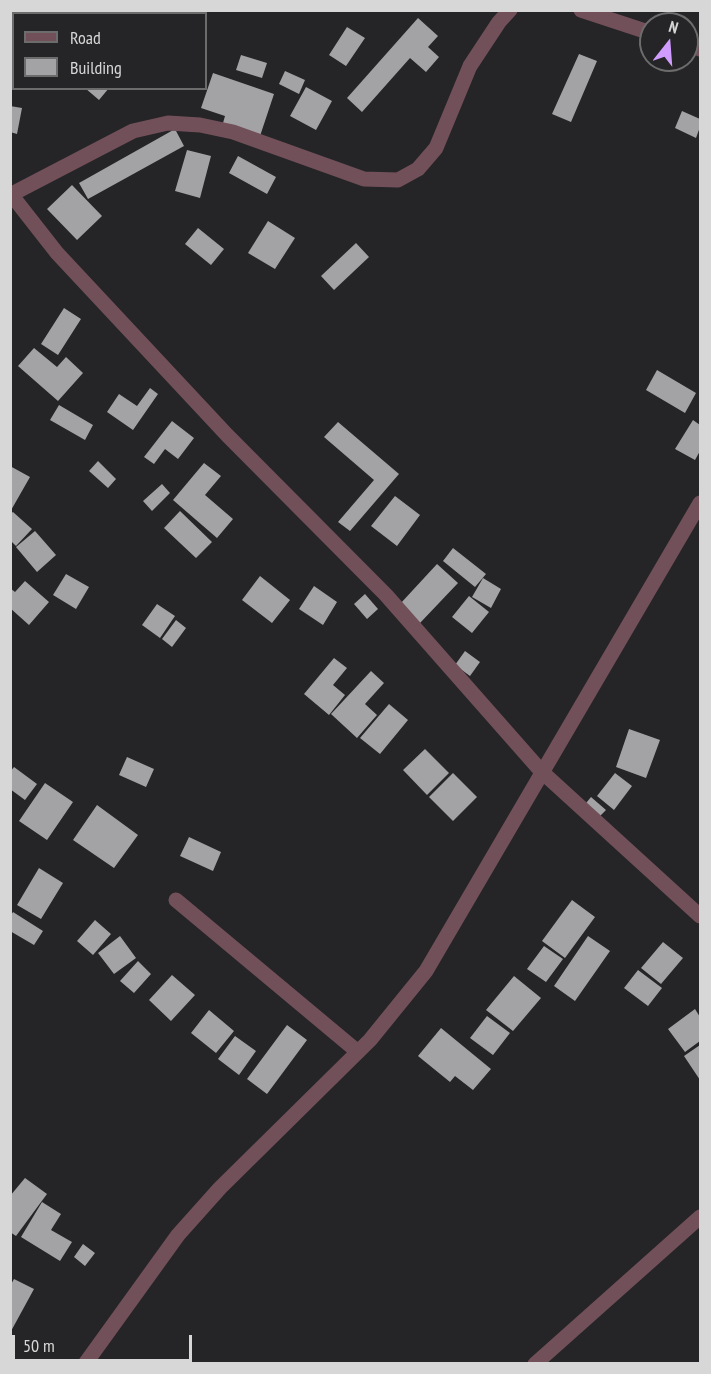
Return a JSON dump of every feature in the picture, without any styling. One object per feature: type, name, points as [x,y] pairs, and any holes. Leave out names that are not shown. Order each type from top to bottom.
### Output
[{"type":"street","points":[[510,10],[499,22],[470,66],[436,148],[418,169],[398,180],[364,179],[233,132],[200,125],[168,123],[133,131],[11,194],[57,253],[227,435],[386,595],[542,771],[700,916]]},
{"type":"street","points":[[581,10],[639,29]]},
{"type":"street","points":[[85,1364],[178,1235],[220,1188],[370,1040],[426,971],[700,503]]},
{"type":"street","points":[[176,900],[358,1052]]},
{"type":"street","points":[[535,1364],[700,1217]]},
{"type":"building","points":[[85,10],[105,10],[104,12],[84,12]]},
{"type":"building","points":[[418,18],[438,36],[428,47],[439,57],[426,72],[410,58],[362,112],[347,98]]},
{"type":"building","points":[[347,27],[365,38],[346,66],[329,55]]},
{"type":"building","points":[[579,54],[597,61],[571,122],[552,114]]},
{"type":"building","points":[[241,55],[267,63],[262,78],[236,70]]},
{"type":"building","points":[[285,71],[305,80],[299,94],[279,84]]},
{"type":"building","points":[[213,73],[274,94],[260,136],[223,123],[225,116],[201,108]]},
{"type":"building","points":[[306,87],[332,101],[316,130],[290,116]]},
{"type":"building","points":[[87,90],[107,90],[99,100]]},
{"type":"building","points":[[10,106],[22,108],[17,134],[10,132]]},
{"type":"building","points":[[682,111],[700,119],[696,138],[675,128]]},
{"type":"building","points":[[175,129],[184,146],[88,199],[79,183]]},
{"type":"building","points":[[187,150],[211,156],[200,198],[175,191]]},
{"type":"building","points":[[238,156],[276,177],[267,194],[229,173]]},
{"type":"building","points":[[72,185],[102,216],[77,240],[47,209]]},
{"type":"building","points":[[268,221],[295,238],[275,269],[248,253]]},
{"type":"building","points":[[198,228],[224,249],[211,265],[185,244]]},
{"type":"building","points":[[356,243],[369,257],[334,290],[321,276]]},
{"type":"building","points":[[64,308],[81,319],[58,355],[41,344]]},
{"type":"building","points":[[34,348],[57,367],[66,357],[83,373],[58,401],[18,366]]},
{"type":"building","points":[[657,370],[696,393],[685,413],[646,390]]},
{"type":"building","points":[[150,388],[158,394],[133,430],[107,412],[119,394],[137,406]]},
{"type":"building","points":[[59,405],[93,425],[85,440],[50,420]]},
{"type":"building","points":[[693,420],[700,425],[700,451],[695,460],[675,449]]},
{"type":"building","points":[[172,421],[194,438],[178,459],[165,449],[154,464],[144,457]]},
{"type":"building","points":[[338,422],[399,474],[350,531],[338,522],[374,480],[324,437]]},
{"type":"building","points":[[98,461],[116,479],[108,488],[89,471]]},
{"type":"building","points":[[204,463],[221,476],[205,495],[233,519],[217,538],[173,500]]},
{"type":"building","points":[[10,466],[30,477],[10,512]]},
{"type":"building","points":[[162,484],[170,493],[152,511],[143,501]]},
{"type":"building","points":[[395,496],[420,515],[397,546],[371,526]]},
{"type":"building","points":[[180,511],[212,542],[196,558],[164,528]]},
{"type":"building","points":[[13,512],[32,529],[16,546],[10,540],[10,514]]},
{"type":"building","points":[[35,531],[56,555],[37,572],[16,547]]},
{"type":"building","points":[[453,548],[486,574],[475,587],[443,561]]},
{"type":"building","points":[[437,564],[458,583],[420,623],[400,604]]},
{"type":"building","points":[[66,574],[89,587],[76,609],[53,595]]},
{"type":"building","points":[[260,576],[290,600],[272,623],[242,600]]},
{"type":"building","points":[[483,578],[501,589],[491,608],[472,597]]},
{"type":"building","points":[[25,581],[49,602],[29,625],[10,608],[10,588],[15,592]]},
{"type":"building","points":[[314,586],[337,602],[323,625],[299,609]]},
{"type":"building","points":[[365,594],[378,609],[367,619],[354,604]]},
{"type":"building","points":[[469,596],[489,612],[472,633],[452,617]]},
{"type":"building","points":[[157,604],[175,616],[160,638],[142,625]]},
{"type":"building","points":[[176,620],[186,628],[172,647],[162,639]]},
{"type":"building","points":[[465,651],[480,662],[470,676],[455,665]]},
{"type":"building","points":[[334,658],[347,668],[333,685],[345,695],[329,715],[304,694]]},
{"type":"building","points":[[371,671],[384,683],[365,704],[377,715],[357,738],[331,714]]},
{"type":"building","points":[[389,704],[408,720],[380,754],[360,738]]},
{"type":"building","points":[[629,729],[660,740],[646,778],[616,767]]},
{"type":"building","points":[[425,749],[449,773],[427,795],[403,770]]},
{"type":"building","points":[[127,757],[154,769],[146,787],[119,775]]},
{"type":"building","points":[[14,767],[37,784],[25,800],[10,789],[10,772]]},
{"type":"building","points":[[453,773],[477,797],[453,821],[429,797]]},
{"type":"building","points":[[615,773],[632,786],[614,810],[597,796]]},
{"type":"building","points":[[45,783],[73,802],[47,840],[19,821]]},
{"type":"building","points":[[591,797],[606,810],[596,820],[582,808]]},
{"type":"building","points":[[97,805],[138,835],[114,868],[73,840]]},
{"type":"building","points":[[189,837],[221,852],[213,871],[180,856]]},
{"type":"building","points":[[39,868],[63,883],[41,919],[17,905]]},
{"type":"building","points":[[572,900],[595,917],[565,958],[542,941]]},
{"type":"building","points":[[13,912],[43,931],[34,945],[10,931],[10,917]]},
{"type":"building","points":[[95,920],[111,934],[93,955],[77,941]]},
{"type":"building","points":[[120,936],[136,958],[114,974],[98,953]]},
{"type":"building","points":[[588,936],[610,951],[575,1001],[554,986]]},
{"type":"building","points":[[663,942],[683,958],[661,984],[641,968]]},
{"type":"building","points":[[544,946],[563,959],[546,982],[527,969]]},
{"type":"building","points":[[138,961],[151,974],[134,993],[120,981]]},
{"type":"building","points":[[638,970],[662,988],[648,1006],[624,988]]},
{"type":"building","points":[[172,975],[195,995],[171,1021],[149,1000]]},
{"type":"building","points":[[514,976],[541,998],[513,1031],[486,1010]]},
{"type":"building","points":[[695,1009],[700,1017],[700,1041],[685,1052],[668,1029]]},
{"type":"building","points":[[209,1010],[234,1031],[216,1053],[191,1033]]},
{"type":"building","points":[[487,1016],[510,1033],[493,1055],[470,1038]]},
{"type":"building","points":[[287,1025],[307,1040],[267,1094],[247,1079]]},
{"type":"building","points":[[441,1028],[491,1069],[473,1090],[455,1076],[450,1082],[418,1056]]},
{"type":"building","points":[[235,1036],[256,1051],[239,1075],[218,1059]]},
{"type":"building","points":[[700,1045],[700,1080],[684,1056]]},
{"type":"building","points":[[25,1178],[47,1194],[16,1236],[10,1232],[10,1196]]},
{"type":"building","points":[[42,1202],[61,1214],[51,1230],[72,1242],[60,1261],[21,1237]]},
{"type":"building","points":[[83,1244],[95,1253],[85,1266],[74,1257]]},
{"type":"building","points":[[14,1279],[34,1289],[10,1333],[10,1286]]}]
